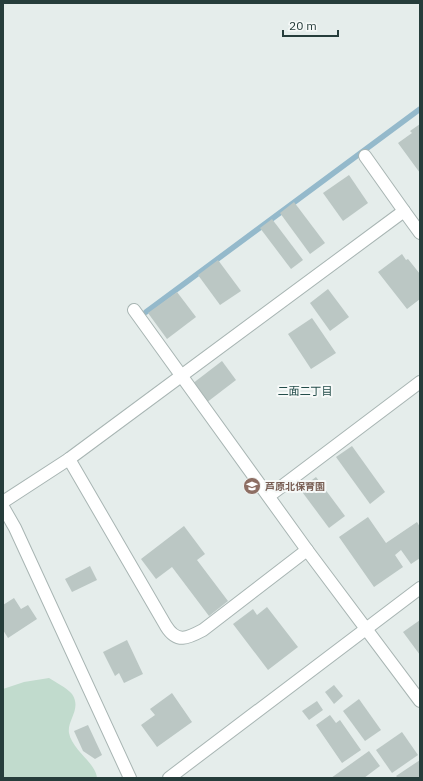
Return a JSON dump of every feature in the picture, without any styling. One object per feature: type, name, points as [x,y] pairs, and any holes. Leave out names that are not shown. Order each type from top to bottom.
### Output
[{"type":"street","points":[[365,156],[420,233]]},
{"type":"street","points":[[3,502],[69,459],[404,211]]},
{"type":"street","points":[[134,310],[307,550],[420,701]]},
{"type":"street","points":[[269,496],[420,382]]},
{"type":"street","points":[[69,459],[166,626],[177,638],[192,636],[203,630],[307,550]]},
{"type":"street","points":[[3,507],[15,528],[130,778]]},
{"type":"street","points":[[169,778],[420,588]]},
{"type":"green space","points":[[49,678],[64,687],[75,699],[75,710],[70,724],[69,733],[74,745],[93,767],[97,778],[3,778],[3,689],[24,682]]},
{"type":"building","points":[[420,124],[420,173],[398,143],[412,133],[410,131]]},
{"type":"building","points":[[349,175],[368,203],[343,221],[323,193]]},
{"type":"building","points":[[294,202],[325,243],[310,254],[280,213]]},
{"type":"building","points":[[272,219],[303,260],[291,269],[260,228]]},
{"type":"building","points":[[402,254],[420,274],[420,299],[407,309],[378,272]]},
{"type":"building","points":[[218,260],[241,291],[220,305],[198,275]]},
{"type":"building","points":[[328,289],[349,317],[330,331],[310,303]]},
{"type":"building","points":[[177,292],[196,317],[167,339],[148,313]]},
{"type":"building","points":[[312,318],[336,353],[311,369],[288,334]]},
{"type":"building","points":[[222,361],[236,380],[206,403],[192,384]]},
{"type":"building","points":[[352,446],[385,492],[370,504],[336,457]]},
{"type":"building","points":[[316,477],[345,516],[329,528],[300,489]]},
{"type":"building","points":[[368,517],[386,543],[417,522],[420,527],[420,558],[411,564],[401,550],[395,555],[403,567],[374,587],[339,537]]},
{"type":"building","points":[[184,526],[205,554],[197,560],[228,601],[209,616],[172,567],[156,579],[141,559]]},
{"type":"building","points":[[90,566],[97,580],[72,592],[65,579]]},
{"type":"building","points":[[14,598],[21,609],[28,605],[37,619],[8,638],[3,630],[3,605]]},
{"type":"building","points":[[267,607],[298,647],[268,670],[233,624],[253,609],[257,615]]},
{"type":"building","points":[[420,620],[420,655],[403,632]]},
{"type":"building","points":[[127,640],[143,674],[124,683],[119,673],[115,676],[103,652]]},
{"type":"building","points":[[334,685],[343,696],[334,704],[325,692]]},
{"type":"building","points":[[172,693],[192,722],[157,747],[141,725],[155,715],[150,709]]},
{"type":"building","points":[[359,699],[381,730],[365,741],[343,711]]},
{"type":"building","points":[[317,701],[323,710],[309,720],[302,711]]},
{"type":"building","points":[[330,715],[336,723],[340,720],[361,750],[342,763],[316,725]]},
{"type":"building","points":[[88,725],[102,755],[95,759],[83,751],[74,731]]},
{"type":"building","points":[[402,732],[418,755],[392,773],[376,750]]},
{"type":"building","points":[[369,751],[380,766],[364,778],[331,778]]},
{"type":"building","points":[[420,760],[420,778],[398,778],[396,776]]},
{"type":"waterway","points":[[146,312],[420,109]]},
{"type":"place","name":"芦原北保育園","points":[[252,486]]},
{"type":"district","name":"二面二丁目","points":[[305,391]]}]
